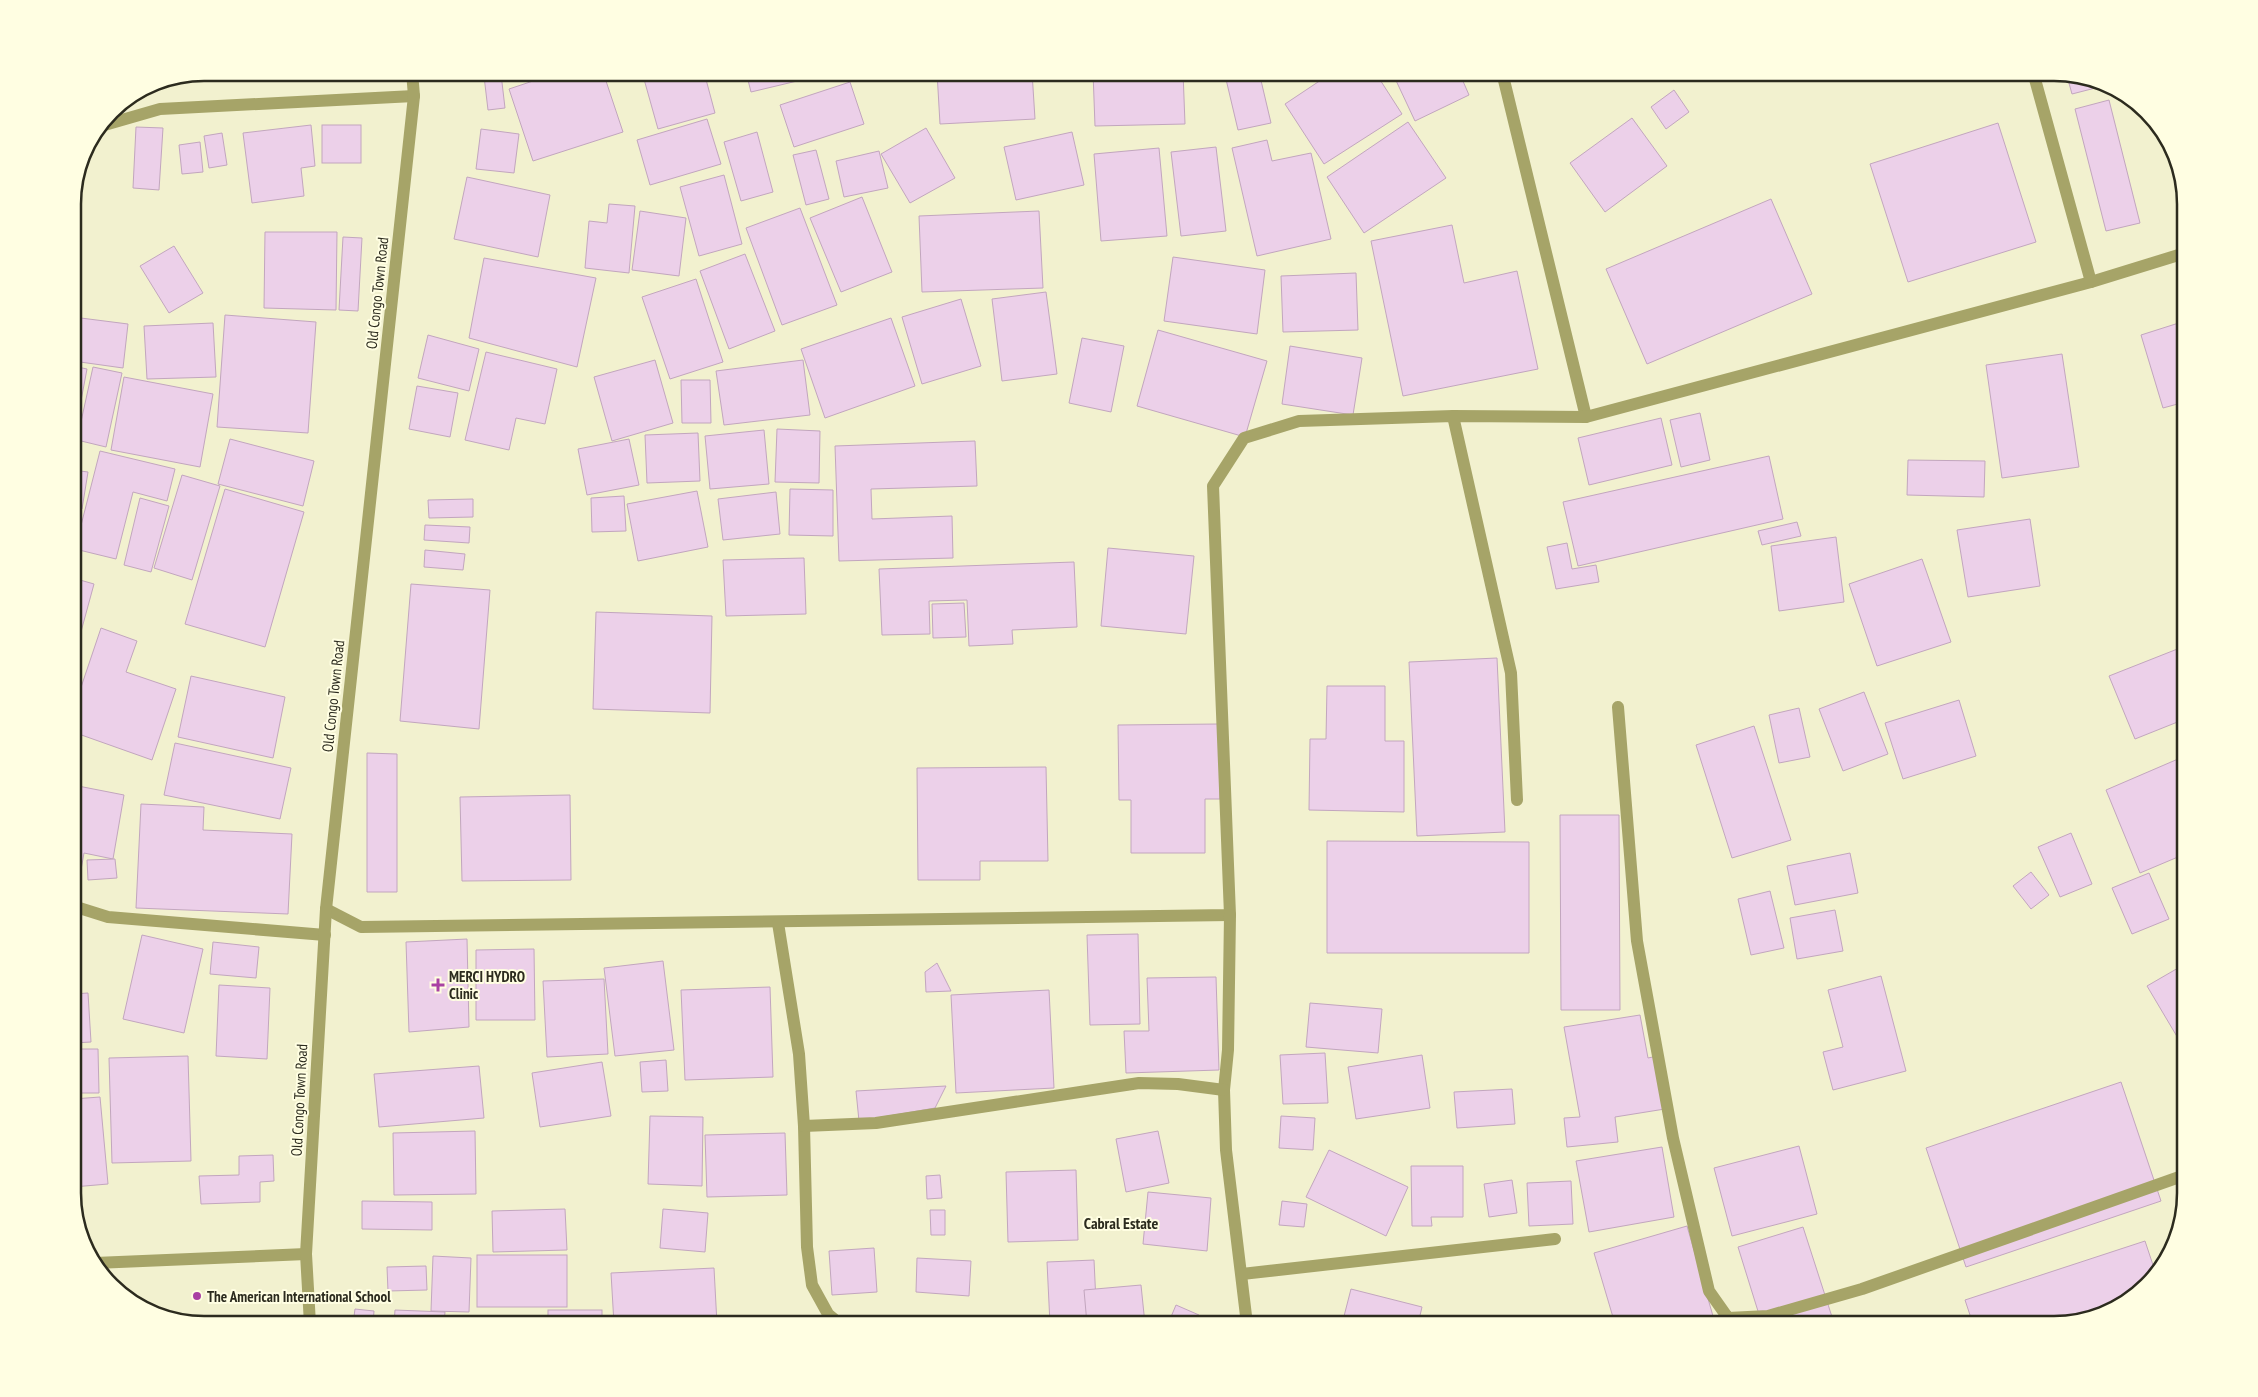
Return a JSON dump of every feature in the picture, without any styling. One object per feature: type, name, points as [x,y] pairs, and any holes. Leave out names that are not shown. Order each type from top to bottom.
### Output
[{"type":"street","name":"Old Congo Town Road","points":[[310,1316],[306,1254],[326,909],[414,96],[413,81]]},
{"type":"street","points":[[1504,81],[1586,417]]},
{"type":"street","points":[[2035,81],[2091,282]]},
{"type":"street","points":[[113,123],[160,109],[414,96]]},
{"type":"street","points":[[1246,1316],[1226,1150],[1224,1090],[1228,1050],[1230,915],[1213,486],[1244,438],[1299,421],[1453,416],[1586,417],[2091,282],[2176,256]]},
{"type":"street","points":[[1453,416],[1511,673],[1517,800]]},
{"type":"street","points":[[1618,707],[1638,950],[1673,1138],[1709,1291],[1727,1316]]},
{"type":"street","points":[[82,909],[108,917],[325,935]]},
{"type":"street","points":[[326,909],[361,927],[778,923],[1230,915]]},
{"type":"street","points":[[778,923],[799,1054],[804,1126],[807,1247],[812,1285],[830,1316]]},
{"type":"street","points":[[804,1126],[876,1123],[1139,1083],[1178,1084],[1224,1090]]},
{"type":"street","points":[[1768,1316],[1862,1289],[2177,1178]]},
{"type":"street","points":[[1242,1274],[1555,1239]]},
{"type":"street","points":[[103,1263],[306,1254]]},
{"type":"building","points":[[485,81],[502,81],[505,108],[488,110]]},
{"type":"building","points":[[533,81],[606,81],[623,132],[533,161],[509,89]]},
{"type":"building","points":[[645,81],[706,81],[715,113],[658,129]]},
{"type":"building","points":[[748,81],[797,81],[751,92]]},
{"type":"building","points":[[938,81],[1033,81],[1035,119],[940,124]]},
{"type":"building","points":[[1093,81],[1183,81],[1185,124],[1095,126]]},
{"type":"building","points":[[1226,81],[1261,81],[1271,123],[1238,130]]},
{"type":"building","points":[[1320,81],[1381,81],[1402,114],[1324,164],[1285,104]]},
{"type":"building","points":[[1396,81],[1463,81],[1469,95],[1415,121]]},
{"type":"building","points":[[850,82],[864,124],[794,147],[780,105]]},
{"type":"building","points":[[2069,82],[2094,88],[2072,94]]},
{"type":"building","points":[[1674,90],[1689,112],[1666,129],[1651,107]]},
{"type":"building","points":[[2109,100],[2140,223],[2106,231],[2075,109]]},
{"type":"building","points":[[1632,118],[1667,166],[1605,212],[1570,163]]},
{"type":"building","points":[[707,119],[721,164],[650,185],[637,140]]},
{"type":"building","points":[[1408,122],[1446,178],[1364,233],[1327,177]]},
{"type":"building","points":[[1998,123],[2036,242],[1908,282],[1870,164]]},
{"type":"building","points":[[311,125],[315,166],[301,168],[304,196],[252,203],[243,133]]},
{"type":"building","points":[[322,125],[361,125],[361,163],[322,163]]},
{"type":"building","points":[[136,127],[163,128],[159,190],[133,188]]},
{"type":"building","points":[[926,128],[955,178],[910,203],[881,154]]},
{"type":"building","points":[[481,129],[519,134],[514,173],[476,169]]},
{"type":"building","points":[[757,132],[773,192],[741,201],[724,142]]},
{"type":"building","points":[[1072,132],[1084,185],[1016,200],[1004,147]]},
{"type":"building","points":[[222,133],[227,165],[209,168],[204,136]]},
{"type":"building","points":[[1267,140],[1272,161],[1311,153],[1331,239],[1257,256],[1232,148]]},
{"type":"building","points":[[200,142],[203,172],[182,174],[179,145]]},
{"type":"building","points":[[1216,147],[1226,231],[1181,236],[1171,152]]},
{"type":"building","points":[[1159,148],[1167,236],[1101,241],[1094,154]]},
{"type":"building","points":[[816,150],[829,199],[806,205],[793,155]]},
{"type":"building","points":[[879,151],[888,188],[844,197],[836,161]]},
{"type":"building","points":[[724,175],[742,244],[699,256],[680,187]]},
{"type":"building","points":[[467,177],[550,195],[538,257],[454,239]]},
{"type":"building","points":[[862,197],[892,272],[841,292],[810,218]]},
{"type":"building","points":[[1771,199],[1812,294],[1647,364],[1606,269]]},
{"type":"building","points":[[609,204],[635,206],[629,273],[585,268],[589,221],[607,223]]},
{"type":"building","points":[[800,208],[837,305],[782,325],[746,228]]},
{"type":"building","points":[[640,211],[686,218],[679,276],[632,270]]},
{"type":"building","points":[[1039,211],[1043,288],[922,292],[919,216]]},
{"type":"building","points":[[1452,225],[1464,283],[1517,271],[1538,369],[1403,396],[1371,241]]},
{"type":"building","points":[[265,232],[337,232],[336,310],[264,308]]},
{"type":"building","points":[[343,237],[362,238],[358,311],[339,310]]},
{"type":"building","points":[[174,246],[203,293],[169,313],[140,266]]},
{"type":"building","points":[[745,254],[775,331],[729,349],[700,271]]},
{"type":"building","points":[[1173,257],[1265,270],[1257,334],[1164,321]]},
{"type":"building","points":[[484,258],[596,278],[577,367],[469,338]]},
{"type":"building","points":[[1356,273],[1358,330],[1283,332],[1281,276]]},
{"type":"building","points":[[696,279],[723,362],[670,379],[642,297]]},
{"type":"building","points":[[1046,292],[1057,374],[1002,381],[992,299]]},
{"type":"building","points":[[961,299],[981,366],[922,384],[902,317]]},
{"type":"building","points":[[225,315],[316,322],[308,433],[217,427]]},
{"type":"building","points":[[82,318],[128,324],[123,368],[82,362]]},
{"type":"building","points":[[891,318],[915,386],[825,418],[801,349]]},
{"type":"building","points":[[213,323],[216,377],[147,379],[144,326]]},
{"type":"building","points":[[2176,324],[2176,404],[2163,408],[2141,335]]},
{"type":"building","points":[[1158,330],[1267,361],[1245,437],[1137,406]]},
{"type":"building","points":[[428,335],[479,349],[469,391],[418,378]]},
{"type":"building","points":[[1082,338],[1124,346],[1111,412],[1069,403]]},
{"type":"building","points":[[1290,346],[1362,358],[1353,415],[1282,404]]},
{"type":"building","points":[[486,352],[557,369],[545,424],[516,418],[509,450],[465,440]]},
{"type":"building","points":[[2062,354],[2079,467],[2002,478],[1986,365]]},
{"type":"building","points":[[655,360],[673,423],[612,441],[594,377]]},
{"type":"building","points":[[803,360],[810,415],[724,425],[716,371]]},
{"type":"building","points":[[93,367],[122,373],[106,447],[82,441],[82,417]]},
{"type":"building","points":[[82,368],[87,369],[82,395]]},
{"type":"building","points":[[124,377],[213,394],[200,467],[111,450]]},
{"type":"building","points":[[681,380],[710,380],[711,423],[682,423]]},
{"type":"building","points":[[417,386],[458,393],[450,437],[409,429]]},
{"type":"building","points":[[1700,413],[1710,460],[1681,467],[1670,420]]},
{"type":"building","points":[[1661,418],[1672,465],[1589,485],[1578,438]]},
{"type":"building","points":[[777,429],[820,431],[819,483],[775,482]]},
{"type":"building","points":[[764,430],[769,484],[710,489],[705,436]]},
{"type":"building","points":[[698,433],[700,481],[647,483],[645,435]]},
{"type":"building","points":[[230,439],[314,461],[303,506],[218,484]]},
{"type":"building","points":[[629,439],[639,485],[587,495],[578,449]]},
{"type":"building","points":[[975,441],[977,486],[871,489],[872,519],[952,516],[953,558],[839,561],[835,446]]},
{"type":"building","points":[[100,451],[175,469],[167,501],[133,492],[116,559],[82,551],[82,522]]},
{"type":"building","points":[[1769,456],[1783,519],[1578,566],[1563,502]]},
{"type":"building","points":[[1908,460],[1985,461],[1984,497],[1907,495]]},
{"type":"building","points":[[82,471],[88,472],[82,509]]},
{"type":"building","points":[[182,475],[220,486],[192,580],[154,568]]},
{"type":"building","points":[[225,489],[304,512],[265,647],[185,624]]},
{"type":"building","points":[[790,489],[833,490],[833,536],[789,535]]},
{"type":"building","points":[[697,491],[708,547],[638,561],[627,504]]},
{"type":"building","points":[[776,492],[780,534],[723,540],[718,499]]},
{"type":"building","points":[[624,496],[626,531],[592,532],[591,498]]},
{"type":"building","points":[[140,498],[169,506],[151,572],[124,565]]},
{"type":"building","points":[[473,499],[473,517],[429,518],[428,500]]},
{"type":"building","points":[[2030,519],[2040,586],[1968,597],[1957,530]]},
{"type":"building","points":[[1797,522],[1801,536],[1762,545],[1758,531]]},
{"type":"building","points":[[425,525],[470,527],[469,543],[424,540]]},
{"type":"building","points":[[1836,537],[1844,602],[1779,611],[1771,546]]},
{"type":"building","points":[[1567,543],[1572,569],[1596,565],[1599,582],[1556,589],[1547,547]]},
{"type":"building","points":[[1108,548],[1194,556],[1186,634],[1101,626]]},
{"type":"building","points":[[425,550],[465,554],[463,570],[424,567]]},
{"type":"building","points":[[804,558],[806,614],[726,616],[723,560]]},
{"type":"building","points":[[1922,559],[1951,642],[1877,666],[1849,584]]},
{"type":"building","points":[[1074,562],[1077,627],[1012,630],[1013,644],[969,646],[967,600],[929,601],[930,634],[882,635],[879,569]]},
{"type":"building","points":[[82,581],[94,584],[82,628]]},
{"type":"building","points":[[411,584],[490,590],[479,729],[400,721]]},
{"type":"building","points":[[964,603],[966,637],[933,638],[932,604]]},
{"type":"building","points":[[596,612],[712,616],[710,713],[593,709]]},
{"type":"building","points":[[101,628],[137,641],[126,672],[176,689],[152,760],[82,735],[82,684]]},
{"type":"building","points":[[2176,649],[2177,722],[2135,739],[2109,676]]},
{"type":"building","points":[[1497,658],[1505,832],[1417,836],[1409,662]]},
{"type":"building","points":[[191,676],[285,697],[273,758],[178,737]]},
{"type":"building","points":[[1327,686],[1385,686],[1385,741],[1404,741],[1404,812],[1309,810],[1310,739],[1326,739]]},
{"type":"building","points":[[1864,692],[1888,754],[1843,771],[1819,709]]},
{"type":"building","points":[[1959,700],[1976,756],[1903,779],[1885,723]]},
{"type":"building","points":[[1799,708],[1810,757],[1779,763],[1769,715]]},
{"type":"building","points":[[1219,724],[1220,799],[1205,799],[1205,853],[1131,853],[1131,800],[1119,800],[1118,725]]},
{"type":"building","points":[[1754,726],[1791,840],[1732,858],[1696,745]]},
{"type":"building","points":[[175,743],[291,768],[280,819],[164,795]]},
{"type":"building","points":[[367,753],[397,754],[397,892],[367,892]]},
{"type":"building","points":[[2177,760],[2177,858],[2140,873],[2106,790]]},
{"type":"building","points":[[1046,767],[1048,861],[980,861],[980,880],[918,880],[917,768]]},
{"type":"building","points":[[82,787],[124,795],[113,859],[84,853],[82,864]]},
{"type":"building","points":[[570,795],[571,880],[462,881],[460,797]]},
{"type":"building","points":[[141,804],[204,807],[203,830],[292,834],[288,914],[136,908]]},
{"type":"building","points":[[1560,815],[1619,815],[1620,1010],[1561,1010]]},
{"type":"building","points":[[2071,833],[2092,884],[2060,897],[2038,847]]},
{"type":"building","points":[[1327,841],[1529,842],[1529,953],[1327,953]]},
{"type":"building","points":[[1850,853],[1858,893],[1795,905],[1787,866]]},
{"type":"building","points":[[115,859],[117,878],[88,880],[87,860]]},
{"type":"building","points":[[2031,872],[2049,895],[2031,909],[2013,886]]},
{"type":"building","points":[[2149,873],[2169,919],[2132,934],[2112,888]]},
{"type":"building","points":[[1770,891],[1784,948],[1751,955],[1738,899]]},
{"type":"building","points":[[1835,910],[1843,951],[1797,959],[1790,918]]},
{"type":"building","points":[[1138,934],[1140,1024],[1090,1025],[1087,935]]},
{"type":"building","points":[[142,935],[203,949],[184,1033],[123,1019]]},
{"type":"building","name":"MERCI HYDRO Clinic","points":[[467,939],[469,1027],[409,1032],[406,942]]},
{"type":"building","points":[[213,942],[259,947],[256,978],[210,974]]},
{"type":"building","points":[[534,949],[535,1020],[476,1020],[476,950]]},
{"type":"building","points":[[663,961],[674,1050],[615,1056],[604,968]]},
{"type":"building","points":[[937,963],[951,991],[926,992],[925,972]]},
{"type":"building","points":[[2177,969],[2177,1036],[2147,986]]},
{"type":"building","points":[[1881,976],[1906,1071],[1833,1090],[1823,1052],[1843,1047],[1828,990]]},
{"type":"building","points":[[1216,977],[1219,1070],[1126,1073],[1124,1031],[1149,1031],[1147,978]]},
{"type":"building","points":[[604,979],[608,1054],[547,1057],[543,981]]},
{"type":"building","points":[[219,985],[270,988],[267,1059],[216,1056]]},
{"type":"building","points":[[770,987],[773,1077],[685,1080],[681,990]]},
{"type":"building","points":[[1049,990],[1054,1088],[956,1093],[951,995]]},
{"type":"building","points":[[82,993],[88,993],[91,1042],[82,1042]]},
{"type":"building","points":[[1310,1003],[1382,1009],[1378,1053],[1306,1047]]},
{"type":"building","points":[[1640,1015],[1648,1058],[1662,1055],[1671,1108],[1615,1117],[1618,1142],[1567,1147],[1564,1118],[1580,1117],[1564,1027]]},
{"type":"building","points":[[82,1049],[98,1049],[99,1093],[82,1093]]},
{"type":"building","points":[[1325,1053],[1328,1103],[1283,1104],[1280,1055]]},
{"type":"building","points":[[1422,1055],[1430,1108],[1356,1119],[1348,1067]]},
{"type":"building","points":[[188,1056],[191,1161],[112,1163],[109,1058]]},
{"type":"building","points":[[666,1060],[668,1091],[642,1092],[640,1062]]},
{"type":"building","points":[[602,1062],[611,1116],[540,1127],[532,1073]]},
{"type":"building","points":[[479,1066],[484,1118],[379,1127],[374,1074]]},
{"type":"building","points":[[2121,1082],[2161,1201],[1966,1267],[1926,1148]]},
{"type":"building","points":[[946,1086],[935,1108],[859,1121],[856,1091]]},
{"type":"building","points":[[1512,1089],[1515,1124],[1457,1128],[1454,1092]]},
{"type":"building","points":[[100,1097],[108,1184],[82,1186],[82,1098]]},
{"type":"building","points":[[650,1116],[703,1117],[702,1186],[648,1184]]},
{"type":"building","points":[[1281,1116],[1315,1118],[1313,1150],[1279,1148]]},
{"type":"building","points":[[475,1131],[476,1194],[394,1195],[393,1133]]},
{"type":"building","points":[[1158,1131],[1169,1183],[1126,1192],[1116,1139]]},
{"type":"building","points":[[785,1133],[787,1195],[707,1197],[705,1135]]},
{"type":"building","points":[[1799,1146],[1817,1214],[1732,1236],[1714,1168]]},
{"type":"building","points":[[1662,1147],[1674,1217],[1589,1232],[1576,1161]]},
{"type":"building","points":[[1329,1150],[1408,1187],[1386,1236],[1306,1197]]},
{"type":"building","points":[[273,1155],[274,1181],[260,1182],[260,1202],[201,1204],[199,1176],[239,1175],[239,1156]]},
{"type":"building","points":[[1411,1166],[1463,1166],[1463,1217],[1431,1217],[1432,1226],[1412,1226]]},
{"type":"building","points":[[1076,1170],[1078,1240],[1008,1242],[1006,1172]]},
{"type":"building","points":[[940,1175],[942,1198],[927,1199],[926,1176]]},
{"type":"building","points":[[1512,1180],[1517,1213],[1489,1217],[1484,1184]]},
{"type":"building","points":[[1571,1181],[1573,1224],[1529,1226],[1527,1183]]},
{"type":"building","points":[[1148,1192],[1211,1198],[1207,1251],[1143,1244]]},
{"type":"building","points":[[362,1201],[432,1202],[432,1230],[362,1229]]},
{"type":"building","points":[[1282,1201],[1307,1204],[1304,1227],[1279,1225]]},
{"type":"building","points":[[565,1209],[567,1250],[493,1252],[492,1211]]},
{"type":"building","points":[[663,1209],[708,1213],[705,1252],[660,1248]]},
{"type":"building","points":[[930,1210],[945,1210],[945,1235],[931,1235]]},
{"type":"building","points":[[1687,1226],[1713,1316],[1613,1316],[1594,1253]]},
{"type":"building","points":[[1803,1227],[1832,1316],[1760,1316],[1738,1247]]},
{"type":"building","points":[[2145,1241],[2153,1264],[2141,1280],[2128,1290],[2115,1299],[2085,1312],[2053,1316],[1970,1316],[1965,1300]]},
{"type":"building","points":[[874,1248],[877,1292],[832,1295],[829,1251]]},
{"type":"building","points":[[477,1255],[567,1255],[567,1307],[477,1307]]},
{"type":"building","points":[[433,1256],[471,1258],[469,1312],[431,1311]]},
{"type":"building","points":[[917,1258],[971,1261],[969,1296],[916,1292]]},
{"type":"building","points":[[1094,1260],[1097,1316],[1050,1316],[1047,1262]]},
{"type":"building","points":[[426,1266],[427,1290],[388,1291],[387,1267]]},
{"type":"building","points":[[714,1268],[717,1316],[614,1316],[611,1273]]},
{"type":"building","points":[[1141,1285],[1144,1316],[1086,1316],[1084,1290]]},
{"type":"building","points":[[1351,1289],[1422,1307],[1420,1316],[1344,1316]]},
{"type":"building","points":[[1176,1305],[1199,1315],[1199,1316],[1171,1316]]},
{"type":"building","points":[[355,1309],[374,1311],[374,1316],[354,1316]]},
{"type":"building","points":[[395,1310],[445,1312],[445,1316],[395,1316]]},
{"type":"building","points":[[548,1310],[602,1310],[602,1316],[548,1316]]},
{"type":"place","name":"MERCI HYDRO Clinic","points":[[438,985]]},
{"type":"place","name":"The American International School","points":[[197,1296]]},
{"type":"district","name":"Cabral Estate","points":[[1121,1223]]}]
